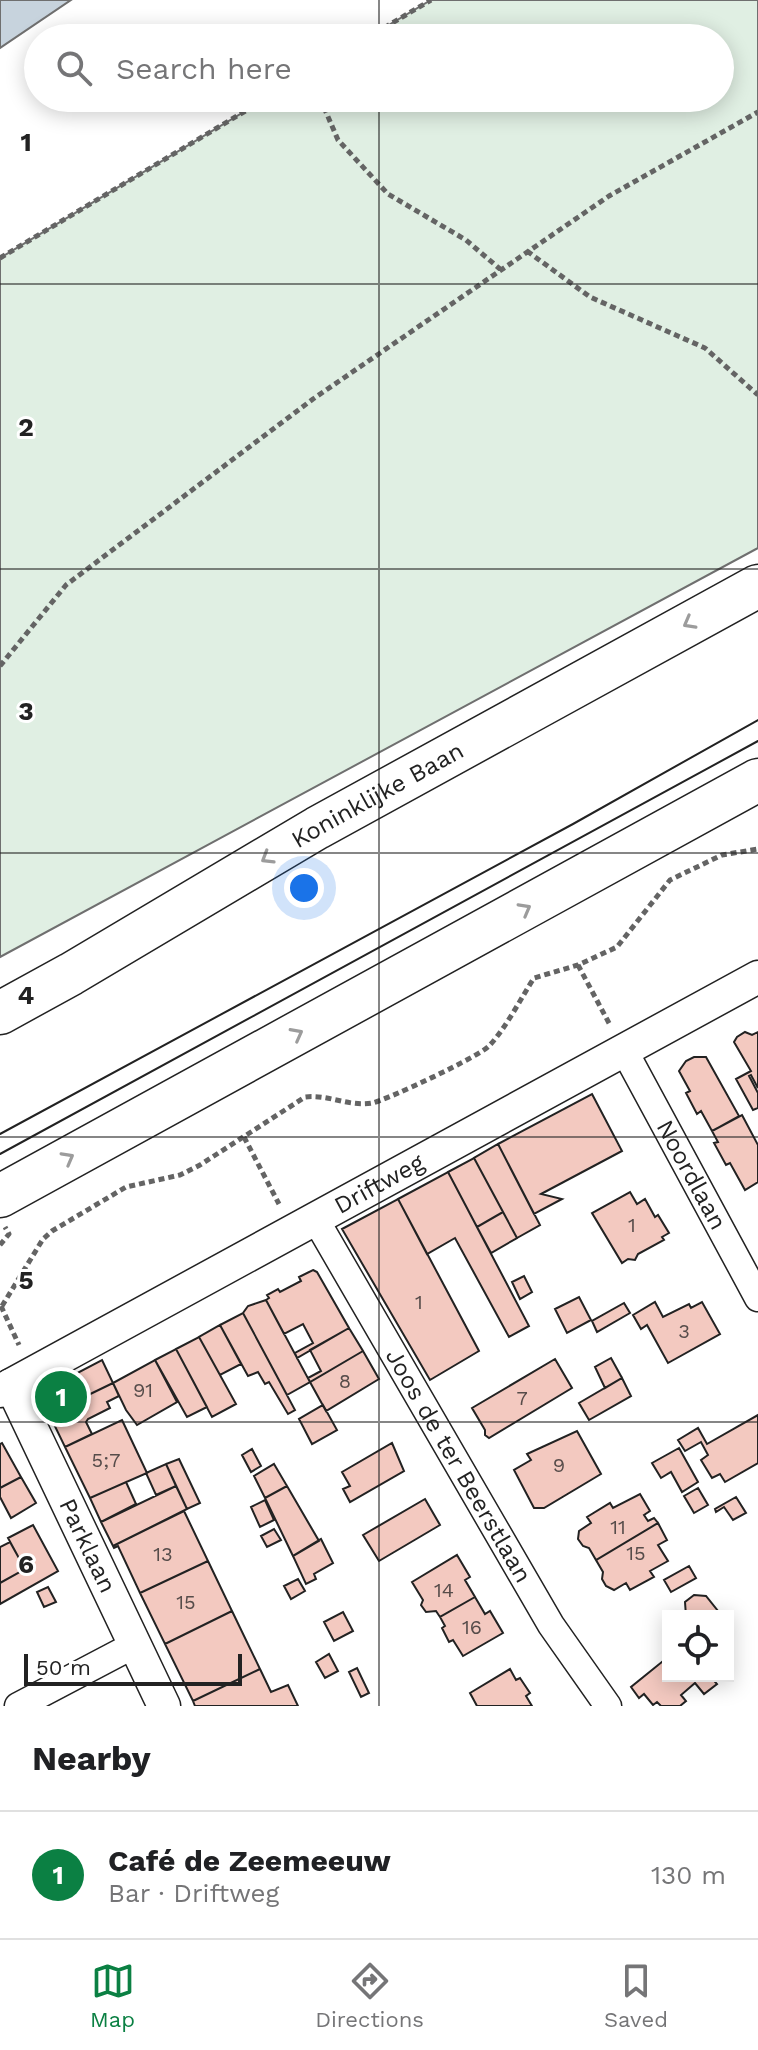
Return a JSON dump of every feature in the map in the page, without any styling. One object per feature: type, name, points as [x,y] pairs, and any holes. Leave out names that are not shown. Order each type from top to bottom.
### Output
[{"type":"main road","name":"Koninklijke Baan","points":[[0,1013],[330,821],[758,586]]},
{"type":"main road","points":[[0,1196],[758,780]]},
{"type":"street","name":"Driftweg","points":[[6,1388],[316,1220],[617,1037],[758,977]]},
{"type":"street","name":"Noordlaan","points":[[617,1037],[758,1298]]},
{"type":"street","name":"Joos de ter Beerstlaan","points":[[316,1220],[551,1625],[608,1706]]},
{"type":"street","name":"Parklaan","points":[[6,1388],[164,1706]]},
{"type":"street","points":[[18,1706],[134,1645]]},
{"type":"path","points":[[391,24],[431,0]]},
{"type":"path","points":[[0,258],[244,112]]},
{"type":"path","points":[[326,112],[338,140],[388,194],[466,240],[500,269]]},
{"type":"path","points":[[0,666],[66,585],[313,399],[609,196],[758,112]]},
{"type":"path","points":[[527,251],[590,297],[705,348],[758,395]]},
{"type":"path","points":[[19,1345],[1,1305],[43,1239],[52,1231],[126,1187],[180,1175],[305,1097],[319,1095],[356,1104],[374,1103],[400,1094],[488,1047],[534,978],[578,965],[617,947],[670,880],[722,855],[758,849]]},
{"type":"path","points":[[578,965],[617,1037]]},
{"type":"path","points":[[244,1137],[279,1204]]},
{"type":"green space","points":[[431,0],[758,0],[758,548],[0,957],[0,258],[244,112],[734,112],[734,24],[391,24]]},
{"type":"shaded area","points":[[0,0],[71,0],[36,24],[24,24],[24,32],[0,48]]},
{"type":"building","points":[[745,1032],[752,1035],[758,1032],[758,1088],[749,1076],[758,1093],[758,1108],[753,1110],[736,1079],[751,1071],[734,1042]]},
{"type":"building","points":[[706,1057],[739,1116],[712,1131],[701,1111],[697,1114],[686,1093],[690,1091],[679,1071],[686,1061]]},
{"type":"building","points":[[592,1094],[622,1151],[541,1194],[562,1199],[534,1214],[498,1144]]},
{"type":"building","points":[[742,1115],[758,1145],[758,1182],[745,1190],[730,1163],[726,1165],[714,1143],[718,1142],[712,1131]]},
{"type":"building","points":[[498,1144],[540,1225],[517,1238],[474,1158]]},
{"type":"building","points":[[474,1158],[503,1212],[477,1227],[448,1172]]},
{"type":"building","points":[[448,1172],[529,1326],[509,1337],[455,1238],[427,1254],[398,1199]]},
{"type":"building","points":[[630,1192],[637,1204],[645,1199],[669,1233],[662,1237],[664,1240],[638,1254],[635,1260],[628,1259],[622,1263],[592,1213]]},
{"type":"building","points":[[398,1199],[479,1351],[430,1380],[342,1229]]},
{"type":"building","points":[[503,1212],[517,1238],[491,1253],[477,1227]]},
{"type":"building","points":[[313,1270],[349,1328],[297,1358],[295,1353],[313,1343],[303,1324],[284,1334],[266,1300],[269,1298],[267,1295],[301,1281],[299,1277]]},
{"type":"building","points":[[524,1276],[532,1292],[520,1299],[512,1282]]},
{"type":"building","points":[[579,1297],[591,1320],[567,1333],[555,1309]]},
{"type":"building","points":[[266,1300],[310,1382],[287,1395],[243,1313],[248,1306]]},
{"type":"building","points":[[655,1302],[663,1317],[689,1304],[691,1308],[702,1302],[720,1334],[668,1363],[647,1325],[641,1329],[633,1315]]},
{"type":"building","points":[[624,1303],[630,1313],[597,1332],[592,1321]]},
{"type":"building","points":[[243,1313],[295,1410],[288,1414],[269,1382],[265,1384],[258,1372],[248,1376],[220,1325]]},
{"type":"building","points":[[220,1325],[241,1364],[220,1375],[199,1337]]},
{"type":"building","points":[[349,1328],[363,1351],[310,1382],[308,1378],[321,1371],[310,1350]]},
{"type":"building","points":[[199,1337],[236,1404],[212,1417],[176,1349]]},
{"type":"building","points":[[176,1349],[207,1407],[187,1417],[155,1360]]},
{"type":"building","points":[[363,1351],[379,1379],[326,1411],[310,1382]]},
{"type":"building","points":[[611,1358],[622,1378],[605,1388],[595,1367]]},
{"type":"building","points":[[555,1359],[572,1388],[489,1438],[485,1435],[472,1408]]},
{"type":"building","points":[[102,1360],[113,1383],[49,1414],[41,1397],[43,1391]]},
{"type":"building","points":[[155,1360],[177,1402],[137,1425],[113,1383]]},
{"type":"building","points":[[622,1378],[631,1396],[589,1420],[579,1403]]},
{"type":"building","points":[[113,1383],[119,1396],[107,1402],[110,1408],[88,1419],[86,1422],[92,1434],[65,1447],[49,1414]]},
{"type":"building","points":[[323,1405],[337,1430],[312,1444],[299,1419]]},
{"type":"building","points":[[758,1415],[758,1463],[725,1482],[720,1474],[712,1478],[701,1460],[708,1455],[701,1442],[685,1451],[678,1440],[698,1428],[707,1444]]},
{"type":"building","points":[[122,1420],[147,1473],[90,1498],[65,1447]]},
{"type":"building","points":[[577,1431],[601,1474],[544,1508],[534,1508],[514,1470],[531,1460],[527,1454]]},
{"type":"building","points":[[392,1443],[404,1471],[350,1502],[343,1489],[350,1486],[342,1472]]},
{"type":"building","points":[[0,1444],[21,1477],[0,1488]]},
{"type":"building","points":[[679,1448],[698,1482],[682,1492],[671,1472],[661,1478],[652,1463]]},
{"type":"building","points":[[252,1449],[261,1466],[251,1472],[242,1455]]},
{"type":"building","points":[[179,1459],[200,1503],[187,1509],[166,1464]]},
{"type":"building","points":[[166,1464],[176,1486],[156,1495],[146,1473]]},
{"type":"building","points":[[274,1464],[287,1486],[265,1498],[254,1476]]},
{"type":"building","points":[[21,1477],[36,1503],[11,1518],[0,1497],[0,1488]]},
{"type":"building","points":[[126,1482],[136,1504],[101,1522],[90,1498]]},
{"type":"building","points":[[176,1486],[187,1509],[113,1546],[101,1522]]},
{"type":"building","points":[[287,1486],[319,1541],[293,1556],[265,1498]]},
{"type":"building","points":[[698,1488],[708,1505],[694,1513],[684,1496]]},
{"type":"building","points":[[640,1494],[650,1511],[644,1515],[648,1521],[654,1518],[658,1523],[596,1560],[589,1548],[578,1539],[579,1531],[591,1523],[587,1517],[610,1503],[613,1508]]},
{"type":"building","points":[[736,1497],[746,1513],[733,1520],[724,1507],[716,1512],[715,1509]]},
{"type":"building","points":[[425,1499],[440,1525],[379,1561],[363,1535]]},
{"type":"building","points":[[265,1500],[274,1520],[260,1527],[251,1507]]},
{"type":"building","points":[[184,1511],[208,1561],[140,1593],[118,1546],[113,1546]]},
{"type":"building","points":[[658,1523],[667,1540],[658,1545],[668,1561],[650,1571],[654,1577],[630,1590],[626,1583],[614,1590],[606,1586],[596,1560]]},
{"type":"building","points":[[33,1525],[58,1571],[0,1604],[0,1583],[25,1569],[8,1538]]},
{"type":"building","points":[[274,1529],[281,1540],[267,1547],[261,1536]]},
{"type":"building","points":[[321,1539],[333,1563],[314,1574],[316,1579],[306,1584],[293,1556]]},
{"type":"building","points":[[10,1542],[25,1569],[0,1583],[0,1547]]},
{"type":"building","points":[[457,1555],[470,1577],[465,1580],[475,1597],[440,1617],[436,1611],[426,1612],[412,1582]]},
{"type":"building","points":[[208,1561],[232,1611],[165,1644],[140,1593]]},
{"type":"building","points":[[689,1566],[696,1578],[671,1592],[664,1580]]},
{"type":"building","points":[[298,1579],[305,1591],[291,1599],[284,1586]]},
{"type":"building","points":[[48,1587],[56,1602],[44,1607],[37,1592]]},
{"type":"building","points":[[694,1595],[706,1596],[717,1610],[686,1610],[685,1602]]},
{"type":"building","points":[[475,1597],[485,1614],[490,1611],[503,1633],[463,1656],[453,1640],[449,1642],[440,1617]]},
{"type":"building","points":[[232,1611],[260,1669],[193,1701],[165,1644]]},
{"type":"building","points":[[343,1612],[353,1631],[334,1641],[324,1622]]},
{"type":"building","points":[[329,1654],[338,1671],[325,1678],[316,1662]]},
{"type":"building","points":[[662,1662],[662,1682],[715,1682],[717,1684],[704,1694],[695,1683],[681,1695],[686,1701],[680,1706],[661,1706],[657,1702],[653,1705],[644,1694],[639,1698],[631,1687]]},
{"type":"building","points":[[357,1668],[369,1693],[361,1697],[349,1672]]},
{"type":"building","points":[[260,1669],[271,1692],[288,1685],[298,1706],[195,1706],[193,1701]]},
{"type":"building","points":[[510,1669],[516,1680],[520,1678],[530,1693],[526,1696],[532,1706],[477,1706],[470,1693]]},
{"type":"tram line","points":[[0,1134],[573,824],[758,720]]},
{"type":"tram line","points":[[0,1154],[758,741]]},
{"type":"place","name":"Café de Zeemeeuw","points":[[61,1397]]}]
